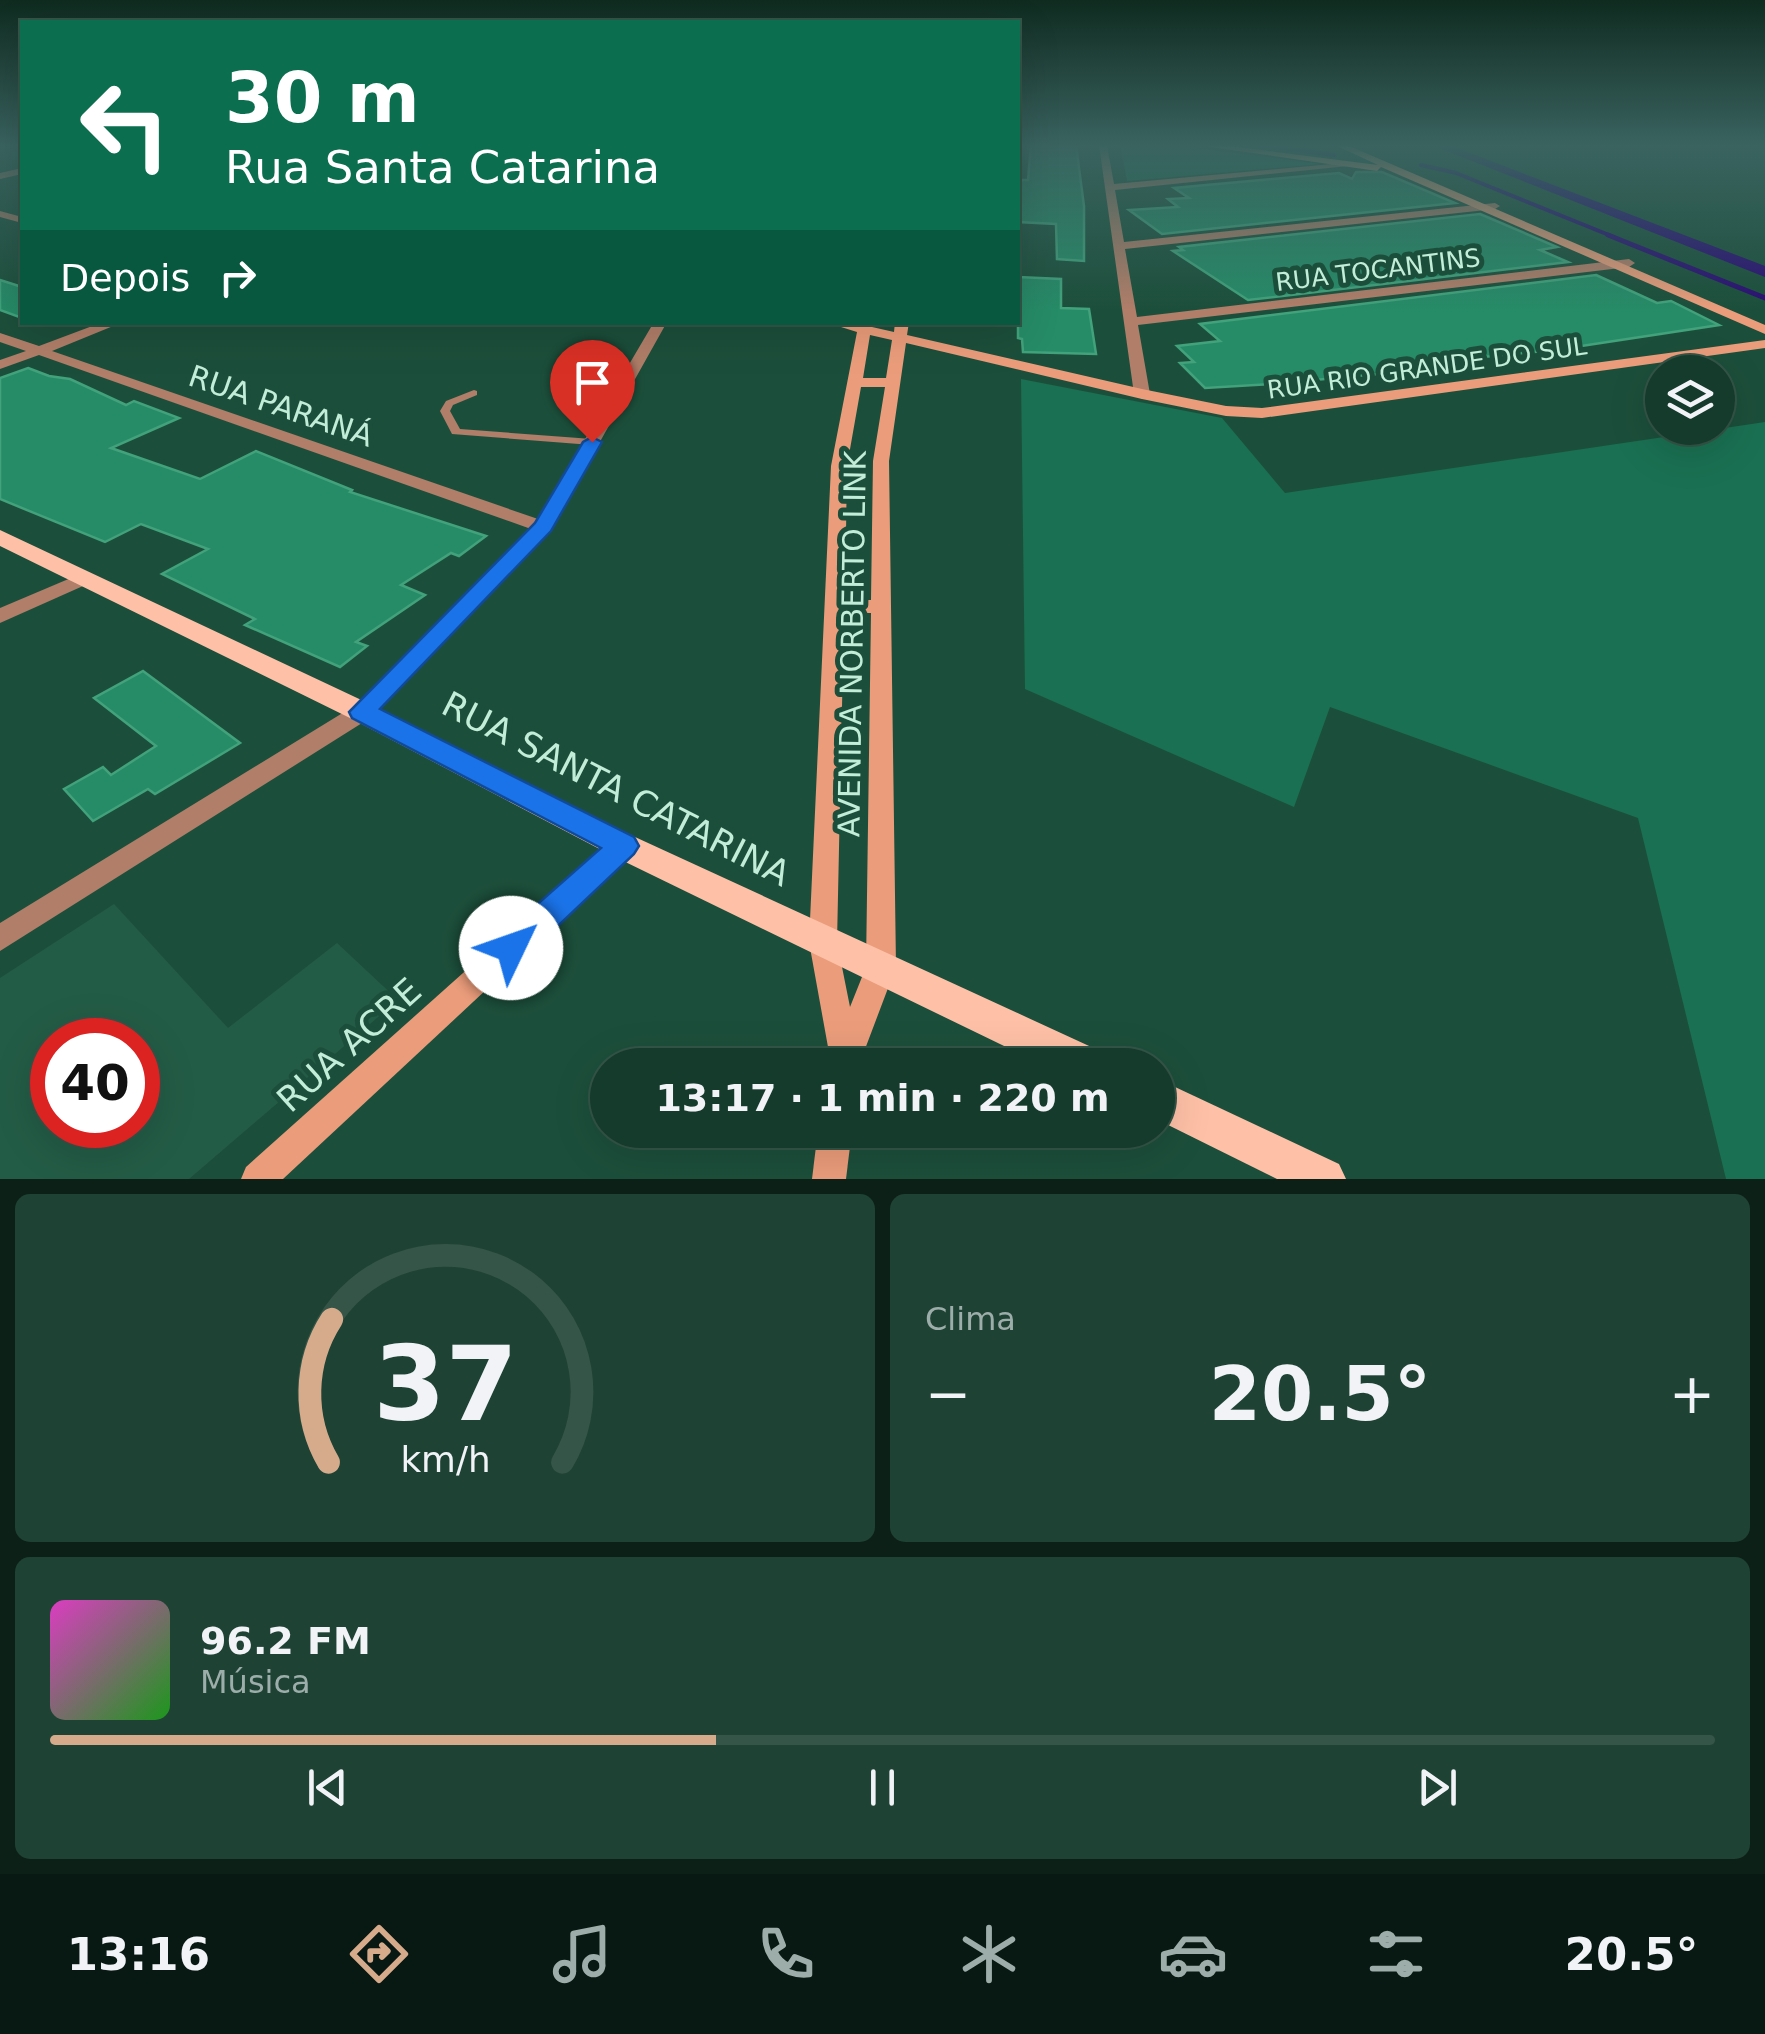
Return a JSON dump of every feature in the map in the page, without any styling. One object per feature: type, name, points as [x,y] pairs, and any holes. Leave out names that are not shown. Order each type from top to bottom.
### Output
[{"type":"main road","name":"RUA SANTA CATARINA","points":[[0,538],[362,712],[624,846],[1050,1048]]},
{"type":"main road","points":[[1175,1107],[1324,1179]]},
{"type":"street","points":[[1113,200],[1142,394]]},
{"type":"street","points":[[1474,200],[1765,330]]},
{"type":"street","points":[[1476,200],[1489,206]]},
{"type":"street","points":[[1120,246],[1489,206]]},
{"type":"street","points":[[1622,264],[1765,320]]},
{"type":"street","name":"RUA TOCANTINS","points":[[1131,322],[1622,264]]},
{"type":"street","points":[[0,365],[109,325]]},
{"type":"street","points":[[0,938],[362,712],[544,526],[659,325]]},
{"type":"street","name":"RUA RIO GRANDE DO SUL","points":[[865,326],[900,330],[1142,394],[1226,411],[1262,413],[1765,344]]},
{"type":"street","name":"AVENIDA NORBERTO LINK","points":[[842,1048],[823,942],[839,466],[865,326]]},
{"type":"street","name":"AVENIDA NORBERTO LINK","points":[[881,967],[881,461],[900,330]]},
{"type":"street","name":"RUA PARANÁ","points":[[0,337],[544,526]]},
{"type":"street","points":[[854,382],[894,383]]},
{"type":"street","points":[[0,616],[85,578]]},
{"type":"street","points":[[836,607],[880,606]]},
{"type":"street","name":"RUA ACRE","points":[[258,1179],[624,846]]},
{"type":"street","points":[[849,1048],[881,967]]},
{"type":"street","points":[[830,1179],[833,1148]]},
{"type":"lane","points":[[474,393],[449,403],[445,411],[456,432],[592,442]]},
{"type":"shaded area","points":[[1021,379],[1222,418],[1285,493],[1645,440],[1645,445],[1735,445],[1735,426],[1765,422],[1765,1179],[1726,1179],[1638,818],[1330,707],[1294,807],[1025,689]]},
{"type":"shaded area","points":[[114,904],[228,1028],[337,943],[398,1000],[189,1179],[0,1179],[0,978]]},
{"type":"building","points":[[1020,200],[1083,200],[1084,261],[1057,259],[1056,224],[1020,222]]},
{"type":"building","points":[[1169,200],[1455,203],[1162,234],[1129,210],[1178,207]]},
{"type":"building","points":[[1480,214],[1557,247],[1540,250],[1568,262],[1248,300],[1173,251],[1183,250],[1179,247]]},
{"type":"building","points":[[1596,275],[1657,303],[1671,301],[1719,325],[1555,350],[1443,361],[1452,367],[1272,384],[1205,388],[1180,363],[1194,362],[1177,346],[1220,341],[1200,324]]},
{"type":"building","points":[[1020,277],[1061,279],[1061,308],[1089,309],[1096,354],[1023,352],[1022,339],[1018,338]]},
{"type":"building","points":[[0,280],[20,286],[20,317],[0,310]]},
{"type":"building","points":[[28,368],[70,379],[126,405],[134,401],[179,418],[111,448],[200,479],[256,451],[350,492],[486,536],[459,556],[451,553],[401,585],[425,595],[356,642],[367,646],[340,667],[245,625],[255,619],[162,574],[208,549],[141,524],[105,542],[0,499],[0,378]]},
{"type":"building","points":[[143,671],[240,743],[155,794],[148,789],[93,821],[64,789],[103,767],[111,775],[156,746],[94,698]]},
{"type":"waterway","points":[[1523,200],[1614,237]]},
{"type":"waterway","points":[[1580,200],[1765,272]]},
{"type":"waterway","points":[[1608,235],[1765,298]]},
{"type":"route","points":[[511,948],[624,846],[362,712],[544,526],[592,442]]}]
